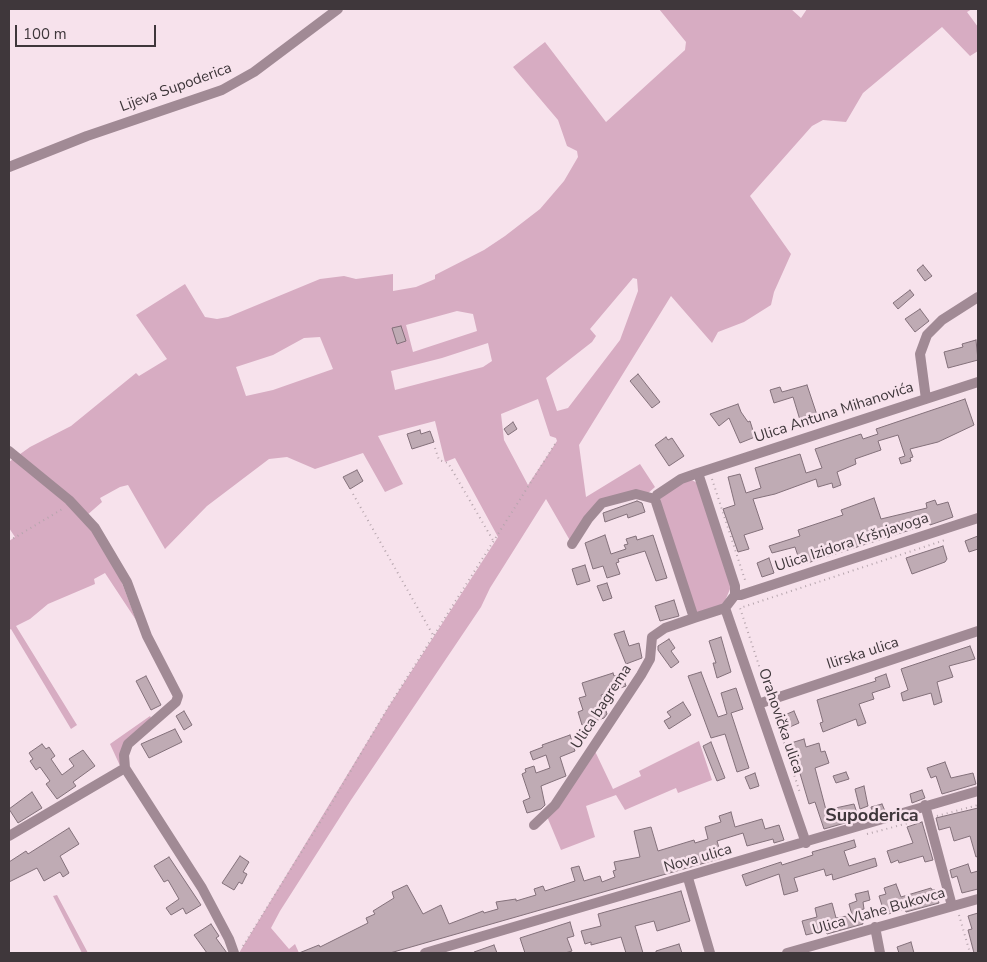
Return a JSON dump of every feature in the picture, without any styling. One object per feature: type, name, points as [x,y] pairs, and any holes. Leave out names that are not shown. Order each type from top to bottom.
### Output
[{"type":"street","name":"Lijeva Supoderica","points":[[9,168],[87,136],[222,90],[254,72],[338,9]]},
{"type":"street","points":[[926,399],[920,354],[927,335],[942,320],[978,297]]},
{"type":"street","name":"Ulica Antuna Mihanovića","points":[[698,473],[978,382]]},
{"type":"street","points":[[9,451],[76,507],[95,528],[127,582],[147,636],[178,696],[176,702],[128,744],[121,771],[202,888],[229,939],[238,951]]},
{"type":"street","points":[[698,473],[733,578],[735,595],[725,608],[694,618],[655,499],[657,494],[682,479],[698,473]]},
{"type":"street","points":[[572,544],[588,519],[602,504],[636,494],[646,495],[655,499]]},
{"type":"street","name":"Ulica Izidora Kršnjavoga","points":[[735,595],[741,595],[978,518]]},
{"type":"street","name":"Orahovička ulica","points":[[725,608],[806,843]]},
{"type":"street","name":"Ulica bagrema","points":[[534,825],[555,805],[642,675],[650,659],[652,637],[665,628],[694,618]]},
{"type":"street","name":"Ilirska ulica","points":[[758,704],[978,631]]},
{"type":"street","points":[[9,836],[121,771]]},
{"type":"street","name":"Nova ulica","points":[[425,953],[688,878],[925,805],[978,791]]},
{"type":"street","points":[[925,805],[955,909]]},
{"type":"street","points":[[688,878],[710,953]]},
{"type":"street","name":"Ulica Vlahe Bukovca","points":[[787,953],[876,927],[955,909],[978,899]]},
{"type":"street","points":[[876,927],[880,953]]},
{"type":"path","points":[[238,951],[557,441]]},
{"type":"path","points":[[435,448],[439,460],[448,462],[494,542]]},
{"type":"path","points":[[709,469],[747,584]]},
{"type":"path","points":[[353,494],[434,636]]},
{"type":"path","points":[[9,541],[65,508],[76,507]]},
{"type":"path","points":[[802,798],[740,608],[951,538]]},
{"type":"path","points":[[955,909],[970,953]]},
{"type":"shaded area","points":[[659,9],[791,9],[801,18],[807,9],[972,9],[967,12],[978,27],[978,51],[970,56],[942,27],[863,93],[846,122],[823,120],[812,126],[750,196],[791,254],[774,292],[771,305],[744,322],[718,332],[712,343],[671,296],[579,445],[586,497],[640,464],[655,487],[646,495],[602,503],[572,544],[546,499],[490,588],[481,607],[351,800],[280,911],[271,928],[289,949],[295,944],[299,953],[239,953],[389,706],[498,537],[455,458],[445,462],[435,421],[378,436],[403,484],[385,492],[363,453],[315,469],[287,457],[269,459],[207,506],[165,549],[128,485],[120,487],[100,498],[102,502],[86,516],[111,554],[136,620],[105,573],[94,579],[95,584],[48,604],[30,619],[16,626],[77,725],[71,729],[11,629],[9,630],[9,541],[15,537],[9,528],[9,462],[30,447],[71,426],[136,373],[139,376],[167,359],[136,315],[185,284],[205,317],[217,319],[228,317],[320,279],[344,276],[356,279],[393,274],[393,291],[416,287],[435,279],[435,275],[484,250],[540,209],[564,181],[578,157],[577,151],[567,146],[558,120],[513,67],[545,42],[606,122],[685,50],[686,42]],"holes":[[[633,278],[637,279],[638,291],[620,340],[568,408],[557,411],[546,378],[592,342],[596,336],[590,329]],[[457,311],[473,314],[477,331],[413,352],[406,325]],[[320,337],[333,369],[273,390],[246,396],[236,367],[273,355],[304,338]],[[488,343],[492,361],[483,367],[395,390],[391,371],[442,358]],[[538,399],[550,436],[556,438],[557,441],[528,485],[504,440],[501,414]]]},
{"type":"shaded area","points":[[690,479],[699,484],[730,581],[730,589],[721,606],[697,613],[659,503],[661,498],[670,490]]},
{"type":"shaded area","points":[[150,716],[153,721],[128,744],[122,770],[110,744]]},
{"type":"shaded area","points":[[699,741],[712,780],[678,793],[676,788],[625,810],[616,795],[586,806],[595,837],[561,850],[546,814],[593,747],[613,789],[641,776],[639,771]]},
{"type":"shaded area","points":[[57,895],[88,953],[82,953],[53,896]]},
{"type":"building","points":[[923,265],[932,276],[925,281],[917,270]]},
{"type":"building","points":[[910,290],[914,295],[898,309],[893,303]]},
{"type":"building","points":[[920,309],[929,321],[915,332],[905,319]]},
{"type":"building","points":[[401,326],[406,341],[397,344],[392,328]]},
{"type":"building","points":[[976,340],[978,360],[948,368],[944,352],[963,347],[962,344]]},
{"type":"building","points":[[638,374],[660,402],[652,408],[630,381]]},
{"type":"building","points":[[807,385],[817,415],[800,420],[793,397],[774,403],[770,390],[780,387],[782,392]]},
{"type":"building","points":[[965,399],[974,425],[938,442],[910,449],[913,457],[910,458],[911,461],[901,464],[899,458],[905,456],[898,435],[878,441],[881,450],[855,459],[856,464],[837,472],[841,485],[833,488],[832,483],[818,487],[816,479],[775,494],[753,499],[763,529],[744,535],[749,549],[738,552],[723,509],[735,505],[728,477],[740,474],[746,493],[761,488],[755,468],[800,454],[806,473],[822,468],[815,449],[861,434],[863,439],[878,434],[876,429]]},
{"type":"building","points":[[738,404],[748,422],[750,421],[755,437],[740,443],[729,418],[719,426],[710,414]]},
{"type":"building","points":[[513,422],[517,429],[508,435],[504,429]]},
{"type":"building","points":[[420,430],[421,434],[430,431],[434,442],[412,449],[407,434]]},
{"type":"building","points":[[666,437],[668,440],[672,438],[684,456],[669,466],[655,445]]},
{"type":"building","points":[[357,470],[363,481],[350,489],[343,477]]},
{"type":"building","points":[[874,498],[881,519],[927,508],[926,503],[935,500],[937,505],[948,502],[953,517],[930,525],[928,519],[911,524],[913,529],[801,565],[795,547],[772,553],[769,546],[800,536],[798,530],[843,515],[841,510]]},
{"type":"building","points":[[637,501],[642,503],[645,512],[628,518],[627,514],[605,522],[603,513]]},
{"type":"building","points":[[605,535],[611,554],[626,549],[624,545],[628,544],[626,539],[636,536],[637,540],[653,535],[667,578],[656,581],[645,551],[618,559],[619,562],[616,563],[620,574],[607,578],[603,566],[593,569],[585,543]]},
{"type":"building","points":[[978,536],[978,549],[969,552],[965,541]]},
{"type":"building","points":[[943,546],[947,559],[945,562],[912,574],[906,558]]},
{"type":"building","points":[[769,558],[774,573],[762,577],[757,563]]},
{"type":"building","points":[[585,565],[590,581],[577,585],[572,569]]},
{"type":"building","points":[[607,583],[612,598],[603,601],[597,586]]},
{"type":"building","points":[[674,600],[679,616],[660,621],[655,606]]},
{"type":"building","points":[[624,631],[629,646],[639,643],[642,658],[626,664],[614,634]]},
{"type":"building","points":[[721,637],[731,672],[717,678],[713,663],[716,663],[709,641]]},
{"type":"building","points":[[669,639],[675,648],[671,651],[679,662],[671,668],[658,650],[658,646]]},
{"type":"building","points":[[970,646],[975,659],[949,666],[953,677],[937,682],[942,702],[934,705],[931,693],[903,701],[901,693],[908,690],[901,669]]},
{"type":"building","points":[[701,672],[718,717],[727,714],[721,693],[736,688],[743,709],[731,713],[749,768],[737,772],[725,734],[711,738],[688,676]]},
{"type":"building","points":[[613,673],[614,676],[622,674],[626,686],[601,695],[607,714],[604,718],[582,725],[578,712],[583,710],[579,698],[586,696],[582,683]]},
{"type":"building","points":[[886,674],[890,687],[872,693],[874,699],[859,704],[866,723],[858,726],[856,719],[823,732],[820,723],[823,722],[817,700],[876,681],[875,678]]},
{"type":"building","points":[[146,676],[161,705],[151,710],[136,681]]},
{"type":"building","points":[[683,702],[691,715],[669,729],[664,721],[671,717],[667,712]]},
{"type":"building","points":[[184,711],[192,725],[184,730],[176,716]]},
{"type":"building","points":[[794,711],[799,723],[785,729],[780,717]]},
{"type":"building","points":[[175,729],[182,742],[149,758],[141,744]]},
{"type":"building","points":[[570,735],[575,751],[560,757],[566,776],[541,786],[545,805],[541,809],[527,813],[523,801],[530,798],[522,774],[526,772],[525,769],[534,766],[536,773],[550,768],[546,755],[533,760],[530,752],[543,747],[542,745]]},
{"type":"building","points":[[804,739],[806,747],[819,743],[821,752],[825,751],[829,763],[815,768],[826,810],[854,804],[859,819],[824,829],[815,802],[809,804],[791,743]]},
{"type":"building","points":[[711,742],[725,778],[717,781],[703,746]]},
{"type":"building","points":[[42,744],[46,749],[49,747],[55,756],[51,759],[62,775],[74,766],[69,759],[83,750],[95,766],[73,782],[76,786],[57,799],[46,784],[50,781],[40,767],[36,770],[30,761],[33,759],[29,753]]},
{"type":"building","points":[[945,762],[951,778],[973,773],[976,784],[942,794],[936,776],[931,778],[927,768]]},
{"type":"building","points":[[846,772],[849,779],[836,783],[833,776]]},
{"type":"building","points":[[755,773],[759,786],[750,789],[745,777]]},
{"type":"building","points":[[864,786],[868,806],[860,809],[855,789]]},
{"type":"building","points":[[922,790],[925,798],[912,803],[910,794]]},
{"type":"building","points":[[32,792],[42,808],[18,823],[9,809]]},
{"type":"building","points":[[882,804],[885,811],[873,815],[871,807]]},
{"type":"building","points":[[978,808],[978,856],[976,857],[970,836],[954,841],[950,827],[939,830],[936,818]]},
{"type":"building","points":[[731,812],[735,827],[762,819],[765,829],[779,825],[784,840],[774,843],[773,839],[747,846],[743,833],[717,841],[722,858],[390,953],[299,953],[319,945],[320,947],[368,923],[366,918],[375,914],[373,911],[394,898],[392,892],[407,885],[423,914],[441,905],[449,924],[483,911],[484,913],[498,909],[496,902],[516,899],[516,901],[536,895],[534,889],[543,886],[545,891],[575,881],[571,868],[579,866],[584,881],[600,876],[602,882],[615,877],[613,871],[616,870],[614,862],[640,857],[634,831],[651,827],[658,851],[694,840],[695,843],[708,839],[705,827],[721,822],[719,816]]},
{"type":"building","points":[[922,822],[933,860],[925,862],[923,856],[899,863],[898,860],[891,863],[887,851],[913,843],[907,827]]},
{"type":"building","points":[[69,828],[79,844],[60,856],[69,873],[63,877],[60,872],[44,881],[37,868],[9,882],[9,862],[26,851],[28,854]]},
{"type":"building","points":[[854,840],[856,847],[844,851],[849,866],[875,858],[877,866],[833,880],[832,874],[826,876],[824,869],[794,878],[798,891],[784,895],[779,874],[746,886],[742,875],[781,862],[782,865],[813,855],[812,852]]},
{"type":"building","points":[[240,856],[249,862],[243,872],[247,874],[242,884],[239,882],[234,890],[222,883]]},
{"type":"building","points":[[169,857],[201,905],[186,914],[183,908],[171,915],[166,908],[179,899],[168,880],[164,882],[154,866]]},
{"type":"building","points":[[968,864],[971,873],[978,871],[978,889],[962,893],[957,876],[952,878],[950,870]]},
{"type":"building","points":[[896,884],[901,897],[931,888],[935,890],[939,903],[906,912],[905,909],[885,915],[879,896],[886,894],[884,888]]},
{"type":"building","points":[[681,891],[690,921],[657,931],[654,921],[635,926],[643,953],[626,953],[621,937],[591,945],[591,942],[585,944],[581,931],[601,926],[598,914]]},
{"type":"building","points":[[868,891],[870,900],[863,902],[864,909],[859,910],[863,924],[827,934],[826,930],[806,935],[802,921],[817,917],[815,908],[832,903],[836,918],[852,915],[849,904],[857,901],[855,894]]},
{"type":"building","points":[[978,913],[978,953],[974,953],[968,930],[972,929],[968,916]]},
{"type":"building","points":[[570,922],[574,936],[567,938],[572,951],[565,953],[525,953],[520,938]]},
{"type":"building","points":[[211,924],[219,936],[216,938],[227,953],[207,953],[194,935]]},
{"type":"building","points":[[911,942],[914,953],[899,953],[897,947]]},
{"type":"building","points":[[679,944],[682,953],[656,953],[656,951]]},
{"type":"building","points":[[494,945],[497,953],[474,953],[474,952]]},
{"type":"district","name":"Supoderica","points":[[872,817]]}]
